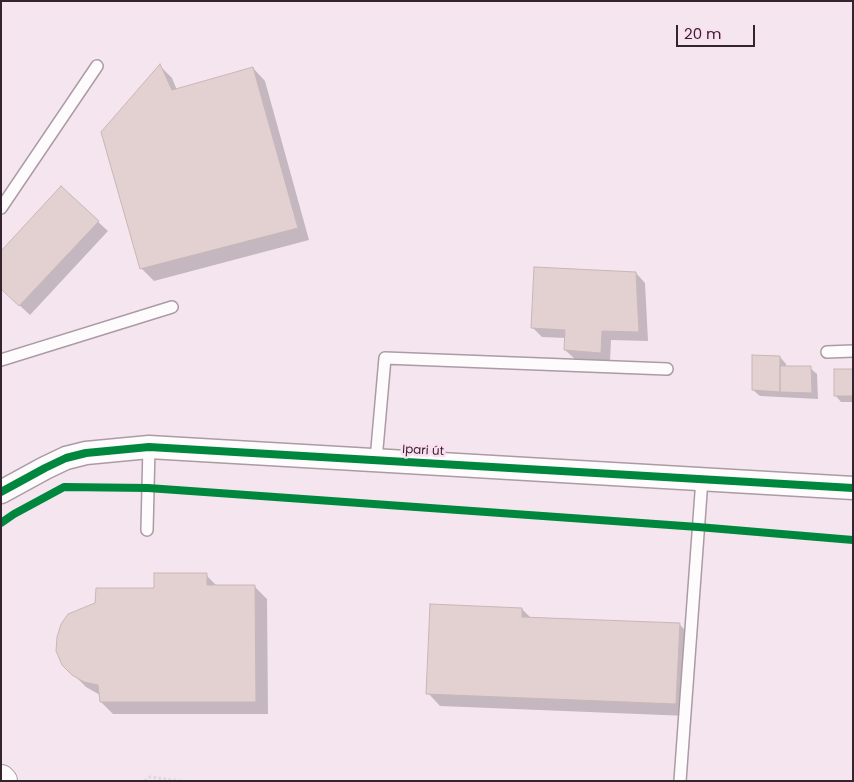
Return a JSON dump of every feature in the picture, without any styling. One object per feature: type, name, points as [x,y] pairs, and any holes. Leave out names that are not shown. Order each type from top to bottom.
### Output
[{"type":"street","name":"Ipari út","points":[[1,492],[66,458],[95,452],[149,446],[853,488]]},
{"type":"lane","points":[[1,208],[97,66]]},
{"type":"lane","points":[[1,360],[172,307]]},
{"type":"lane","points":[[827,352],[853,351]]},
{"type":"lane","points":[[376,460],[386,358],[666,369]]},
{"type":"lane","points":[[147,530],[149,446]]},
{"type":"lane","points":[[680,781],[702,479]]},
{"type":"path","points":[[145,781],[150,777],[181,781]]},
{"type":"building","points":[[160,64],[172,90],[253,67],[298,228],[140,269],[101,132]]},
{"type":"building","points":[[61,186],[99,221],[19,306],[1,289],[1,251]]},
{"type":"building","points":[[534,267],[636,272],[639,332],[602,331],[601,353],[564,350],[565,330],[531,328]]},
{"type":"building","points":[[752,355],[780,356],[780,392],[752,390]]},
{"type":"building","points":[[780,366],[811,366],[812,393],[780,392]]},
{"type":"building","points":[[834,369],[853,369],[853,396],[834,396]]},
{"type":"building","points":[[154,573],[207,573],[207,585],[255,585],[256,702],[100,702],[98,685],[84,682],[72,675],[62,665],[56,651],[57,637],[61,624],[68,614],[95,603],[96,588],[154,588]]},
{"type":"building","points":[[430,604],[522,608],[522,617],[680,623],[676,704],[426,694]]},
{"type":"cycle path","points":[[1,492],[66,458],[86,453],[149,447],[853,488]]},
{"type":"cycle path","points":[[1,523],[64,487],[148,488],[698,527],[853,540]]}]
